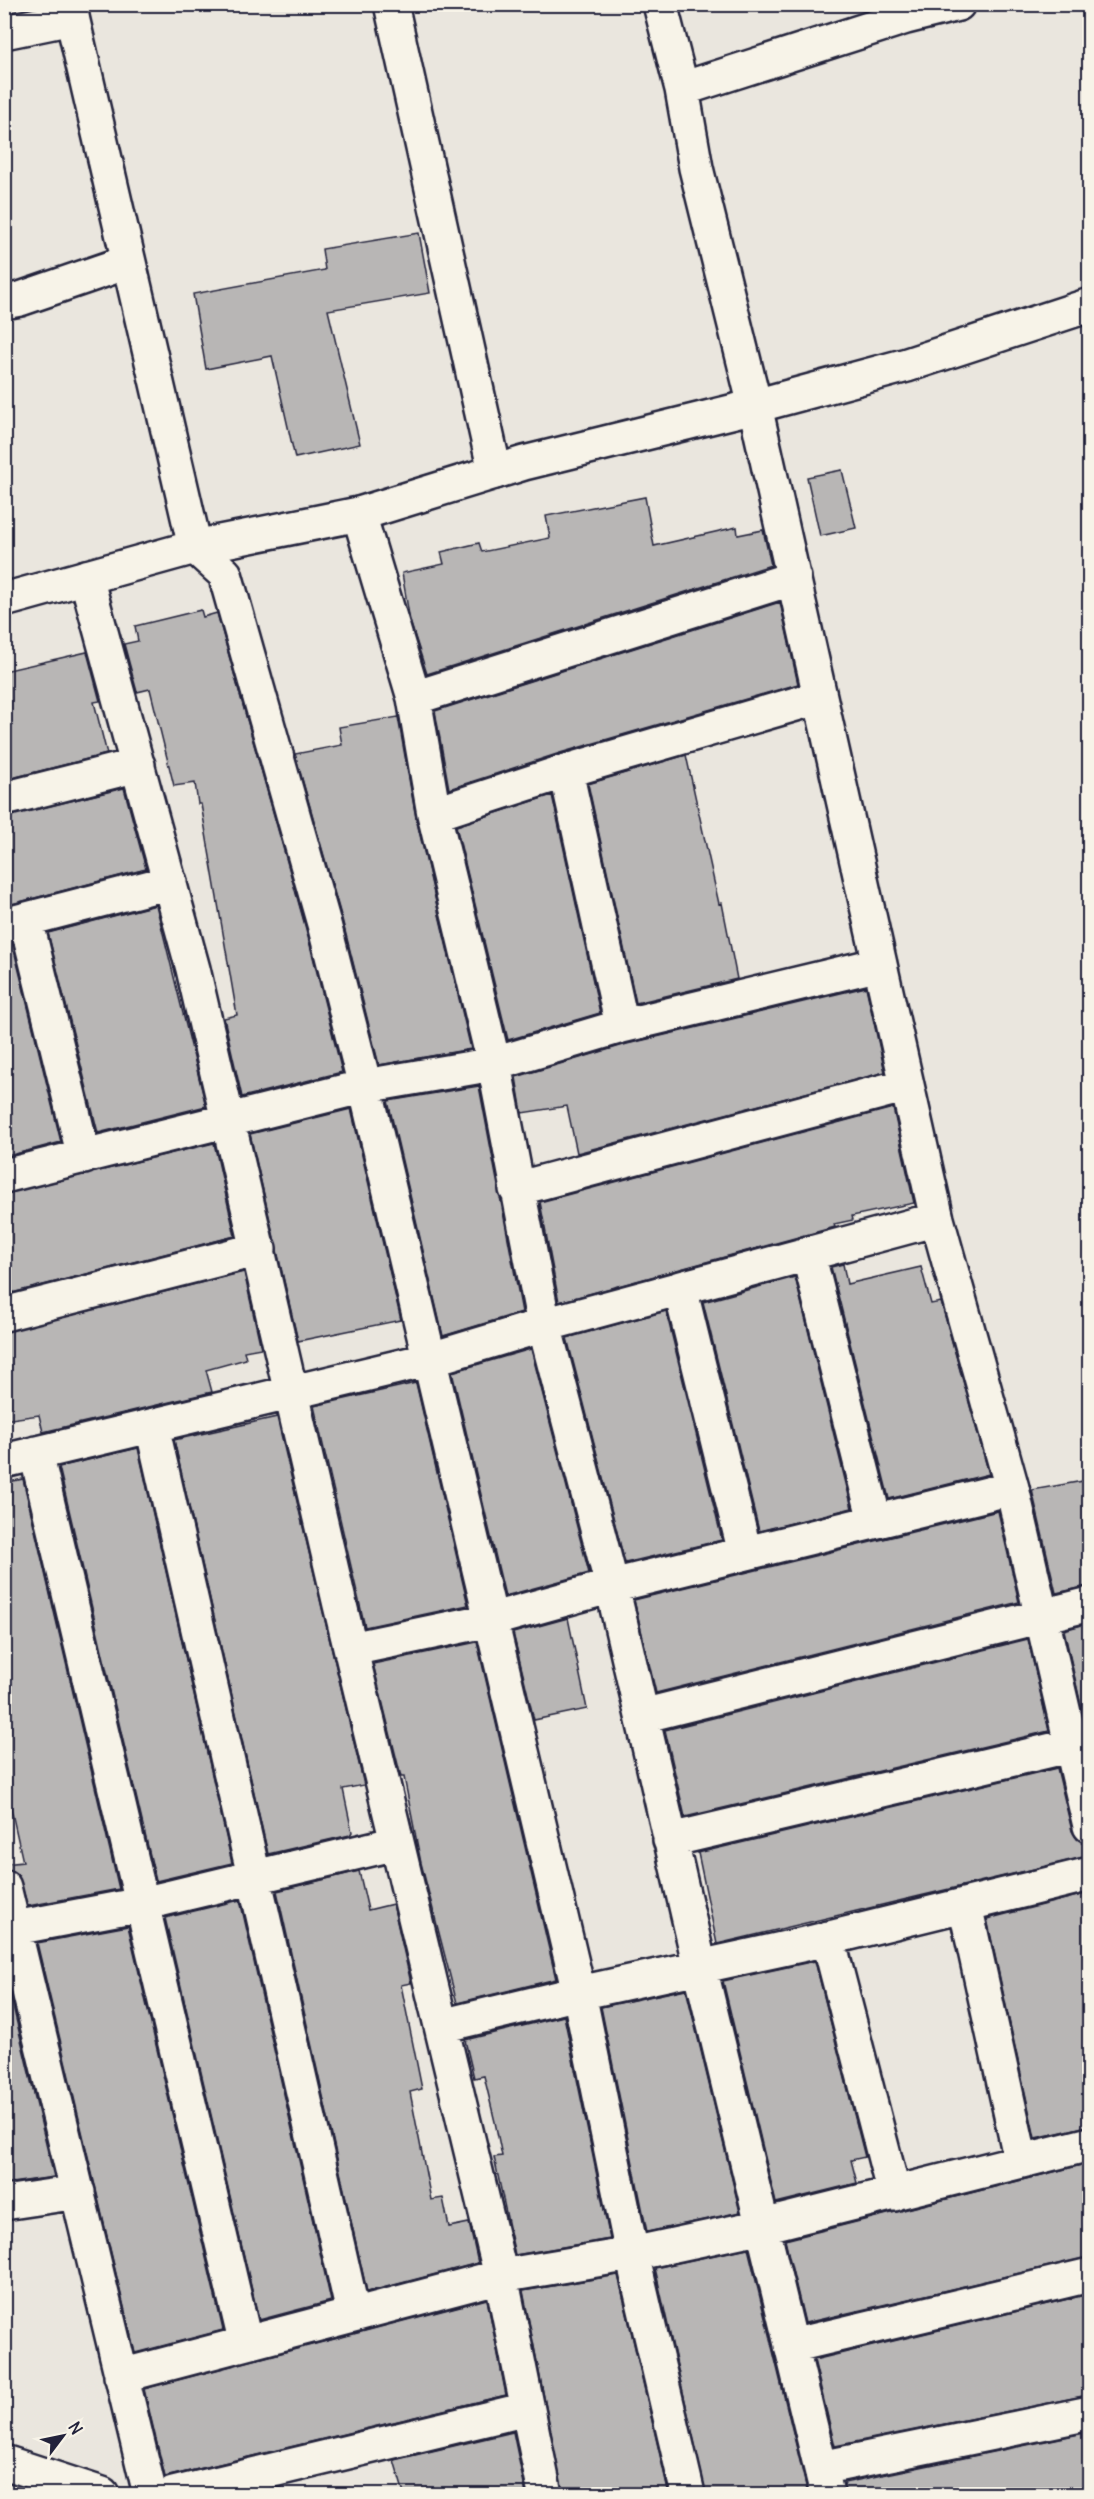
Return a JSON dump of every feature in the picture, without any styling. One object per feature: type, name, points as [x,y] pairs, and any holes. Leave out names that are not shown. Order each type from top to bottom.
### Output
[{"type":"street","points":[[391,4],[495,472]]},
{"type":"street","points":[[660,4],[682,89],[696,168],[755,406],[936,1219],[1012,1488],[1041,1616],[1080,1743],[1089,1826]]},
{"type":"street","points":[[682,89],[895,21],[958,4]]},
{"type":"street","points":[[4,32],[70,11],[195,547],[225,574],[324,924],[431,1359],[490,1620],[579,1993],[632,2254],[688,2494]]},
{"type":"street","points":[[4,302],[20,299],[128,262]]},
{"type":"street","points":[[4,600],[195,547],[359,514],[495,472],[907,365],[1089,305]]},
{"type":"street","points":[[359,514],[414,698],[434,814],[494,1064],[516,1189],[544,1325],[612,1586],[700,1967],[824,2481],[1089,2413]]},
{"type":"street","points":[[86,577],[170,882],[229,1122],[351,1649],[501,2276],[546,2494]]},
{"type":"street","points":[[414,698],[794,578]]},
{"type":"street","points":[[434,814],[566,771],[820,697]]},
{"type":"street","points":[[4,799],[138,765]]},
{"type":"street","points":[[566,771],[622,1026]]},
{"type":"street","points":[[84,1157],[15,923],[170,882]]},
{"type":"street","points":[[4,1176],[229,1122],[365,1086],[494,1064],[622,1026],[880,964]]},
{"type":"street","points":[[516,1189],[907,1085]]},
{"type":"street","points":[[4,1461],[431,1359],[544,1325],[936,1219]]},
{"type":"street","points":[[4,1314],[259,1249]]},
{"type":"street","points":[[808,1254],[875,1521]]},
{"type":"street","points":[[680,1288],[745,1553]]},
{"type":"street","points":[[152,1426],[353,2313]]},
{"type":"street","points":[[36,1453],[245,2342]]},
{"type":"street","points":[[351,1649],[490,1620],[612,1586],[1012,1488]]},
{"type":"street","points":[[642,1716],[1089,1604]]},
{"type":"street","points":[[670,1840],[1080,1743]]},
{"type":"street","points":[[9,1929],[142,1904],[397,1843]]},
{"type":"street","points":[[441,2026],[828,1938],[1089,1874]]},
{"type":"street","points":[[4,1887],[9,1929],[78,2192],[150,2494]]},
{"type":"street","points":[[965,1905],[1021,2161]]},
{"type":"street","points":[[828,1938],[894,2193]]},
{"type":"street","points":[[121,2376],[353,2313],[501,2276],[632,2254],[763,2226],[1089,2144]]},
{"type":"street","points":[[4,2203],[78,2192]]},
{"type":"street","points":[[792,2346],[1089,2275]]},
{"type":"street","points":[[173,2494],[527,2409]]},
{"type":"street","points":[[4,2462],[102,2494]]},
{"type":"building","points":[[419,233],[430,293],[328,310],[360,444],[295,458],[272,356],[206,369],[193,294],[325,270],[322,249]]},
{"type":"building","points":[[842,470],[856,528],[820,536],[807,477]]},
{"type":"building","points":[[645,497],[654,546],[737,527],[738,535],[763,530],[771,565],[427,674],[410,621],[402,573],[444,564],[441,552],[479,543],[482,552],[550,538],[546,516]]},
{"type":"building","points":[[780,602],[798,684],[560,753],[449,789],[435,711]]},
{"type":"building","points":[[201,610],[203,617],[217,613],[306,929],[342,1072],[242,1097],[224,1018],[237,1015],[201,804],[198,804],[195,783],[174,786],[150,689],[137,692],[124,644],[138,641],[135,626]]},
{"type":"building","points":[[87,652],[100,701],[94,702],[107,754],[4,780],[4,671]]},
{"type":"building","points":[[398,717],[416,818],[471,1049],[379,1065],[342,919],[295,754],[342,745],[339,727]]},
{"type":"building","points":[[686,755],[719,904],[722,903],[737,979],[636,1003],[588,784]]},
{"type":"building","points":[[124,788],[146,869],[4,906],[4,817]]},
{"type":"building","points":[[552,795],[600,1013],[508,1040],[456,826]]},
{"type":"building","points":[[156,905],[206,1106],[98,1133],[48,933]]},
{"type":"building","points":[[12,942],[61,1142],[4,1157],[4,943]]},
{"type":"building","points":[[866,987],[885,1072],[577,1153],[567,1106],[522,1113],[516,1077],[627,1044]]},
{"type":"building","points":[[479,1086],[522,1312],[443,1336],[388,1101]]},
{"type":"building","points":[[893,1108],[914,1203],[852,1216],[853,1220],[834,1224],[835,1227],[559,1302],[540,1202]]},
{"type":"building","points":[[351,1109],[401,1320],[298,1341],[250,1134]]},
{"type":"building","points":[[214,1143],[235,1236],[4,1295],[4,1194]]},
{"type":"building","points":[[843,1264],[847,1284],[921,1267],[931,1304],[941,1302],[989,1474],[889,1499],[831,1267]]},
{"type":"building","points":[[244,1272],[261,1348],[244,1351],[246,1359],[206,1370],[212,1392],[43,1432],[39,1415],[4,1420],[4,1332]]},
{"type":"building","points":[[795,1277],[852,1508],[759,1531],[703,1302]]},
{"type":"building","points":[[666,1311],[722,1540],[625,1563],[567,1338]]},
{"type":"building","points":[[531,1349],[589,1573],[505,1596],[452,1372]]},
{"type":"building","points":[[416,1383],[468,1605],[365,1627],[314,1406]]},
{"type":"building","points":[[277,1417],[364,1785],[343,1789],[352,1832],[350,1835],[268,1854],[174,1440]]},
{"type":"building","points":[[138,1448],[232,1863],[156,1881],[59,1467]]},
{"type":"building","points":[[23,1479],[119,1889],[28,1906],[18,1875],[4,1869],[4,1864],[23,1862],[4,1777],[4,1483]]},
{"type":"building","points":[[1089,1480],[1089,1586],[1056,1593],[1032,1490]]},
{"type":"building","points":[[998,1511],[1019,1602],[656,1693],[634,1600]]},
{"type":"building","points":[[568,1618],[587,1709],[534,1720],[513,1633]]},
{"type":"building","points":[[1089,1623],[1089,1723],[1085,1723],[1064,1630]]},
{"type":"building","points":[[1028,1639],[1049,1731],[685,1817],[665,1730]]},
{"type":"building","points":[[477,1642],[556,1979],[457,2003],[421,1863],[404,1777],[401,1777],[373,1664]]},
{"type":"building","points":[[1057,1768],[1072,1831],[1077,1839],[1089,1844],[1089,1856],[717,1944],[698,1853]]},
{"type":"building","points":[[359,1871],[368,1910],[393,1904],[411,1983],[401,1985],[422,2089],[410,2092],[431,2200],[443,2198],[449,2227],[469,2223],[478,2263],[367,2292],[277,1891]]},
{"type":"building","points":[[1089,1893],[1089,2126],[1035,2138],[987,1919]]},
{"type":"building","points":[[240,1900],[331,2301],[259,2320],[165,1918]]},
{"type":"building","points":[[128,1926],[223,2330],[135,2353],[37,1943]]},
{"type":"building","points":[[815,1961],[865,2157],[851,2160],[857,2183],[776,2203],[723,1981]]},
{"type":"building","points":[[4,1969],[54,2177],[4,2184]]},
{"type":"building","points":[[686,1989],[740,2212],[647,2232],[601,2007]]},
{"type":"building","points":[[564,2016],[610,2239],[515,2255],[494,2157],[502,2156],[495,2122],[484,2076],[474,2078],[465,2040]]},
{"type":"building","points":[[1089,2163],[1089,2257],[805,2323],[785,2240]]},
{"type":"building","points":[[748,2248],[808,2494],[706,2494],[655,2268]]},
{"type":"building","points":[[618,2275],[669,2494],[563,2494],[523,2291]]},
{"type":"building","points":[[1089,2294],[1089,2395],[835,2446],[814,2360]]},
{"type":"building","points":[[487,2299],[506,2395],[165,2477],[144,2389]]},
{"type":"building","points":[[513,2432],[526,2494],[404,2494],[394,2460]]},
{"type":"building","points":[[1089,2432],[1089,2494],[995,2494],[994,2489],[972,2494],[845,2494],[844,2483]]}]
